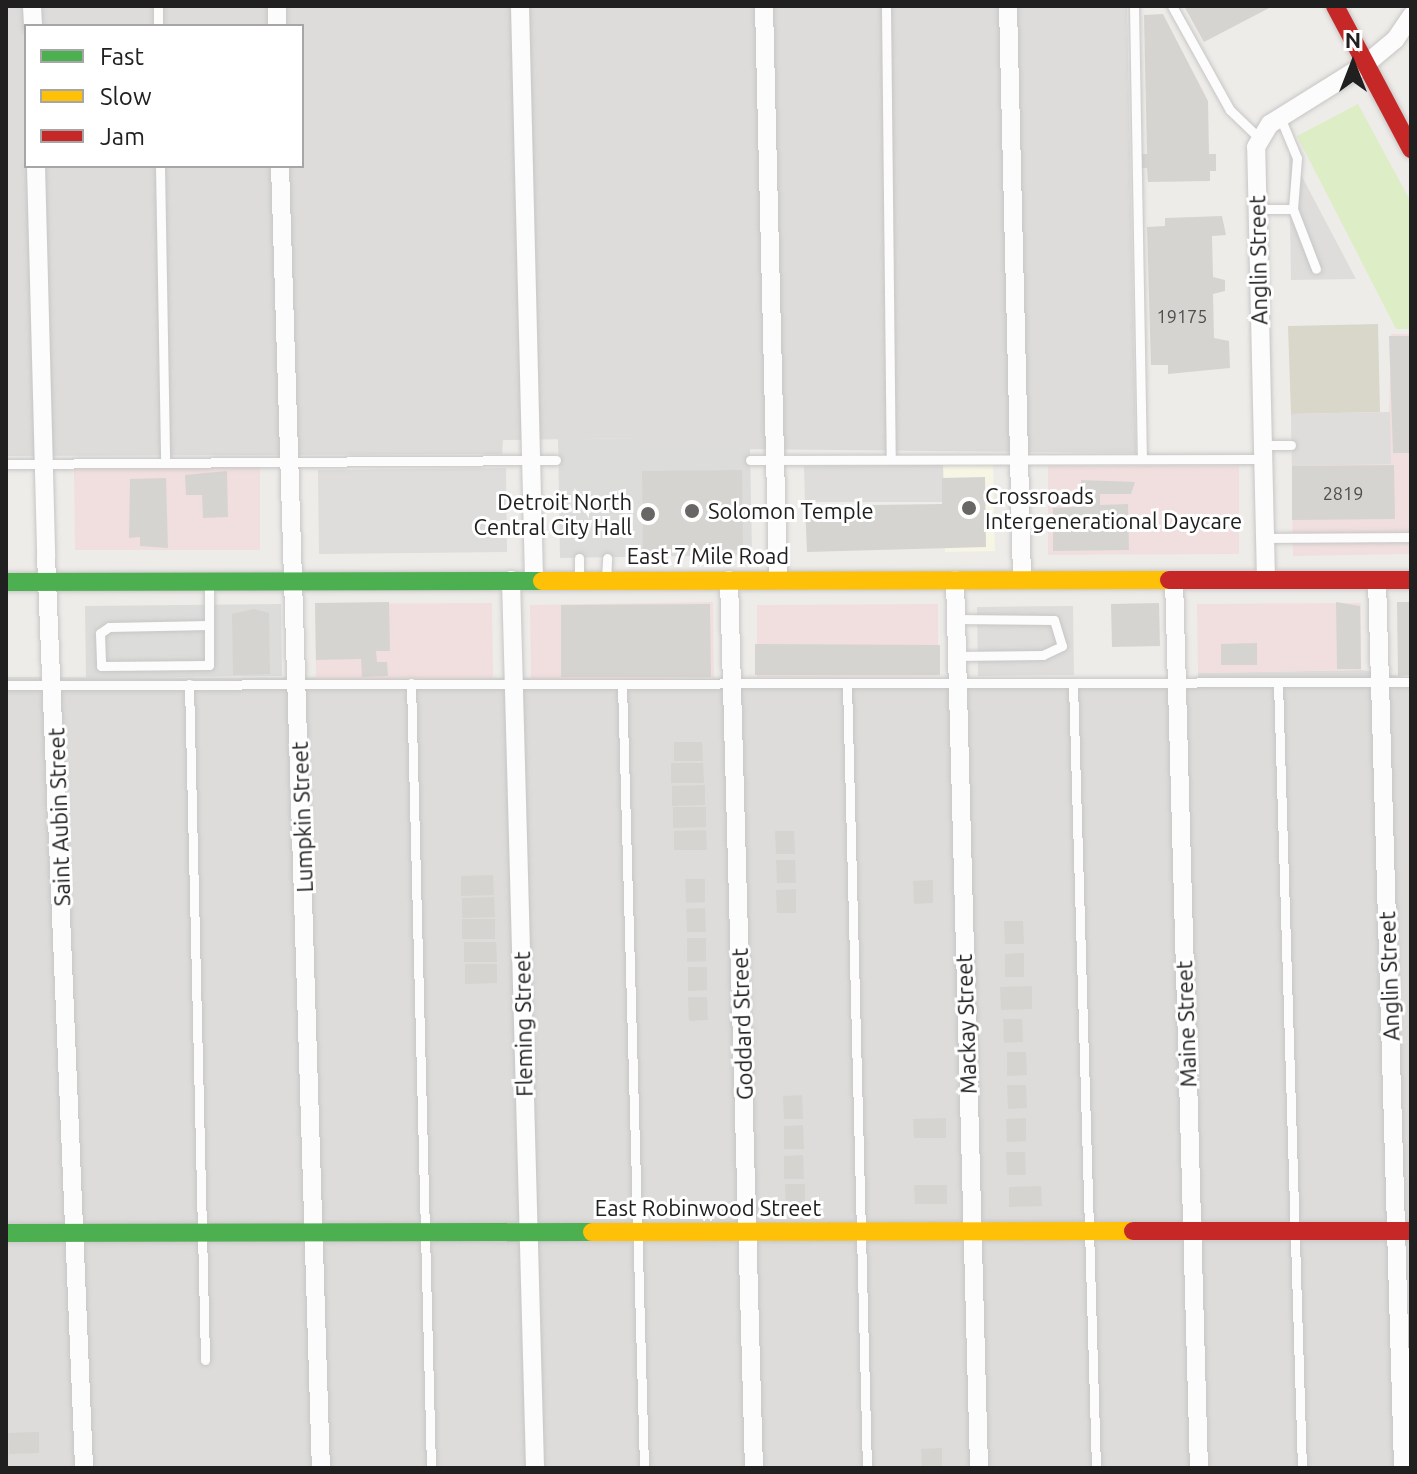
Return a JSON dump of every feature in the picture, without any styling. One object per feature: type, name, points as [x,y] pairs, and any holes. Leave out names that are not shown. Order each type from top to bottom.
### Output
[{"type":"street","points":[[520,6],[534,580]]},
{"type":"street","points":[[764,6],[778,580]]},
{"type":"street","points":[[1008,6],[1022,580]]},
{"type":"street","points":[[1335,6],[1411,149]]},
{"type":"street","points":[[1259,138],[1280,117],[1366,64],[1395,40],[1411,16]]},
{"type":"street","name":"Anglin Street","points":[[1259,138],[1256,209],[1266,580]]},
{"type":"street","name":"Saint Aubin Street","points":[[36,168],[43,464],[84,1468]]},
{"type":"street","name":"Lumpkin Street","points":[[280,168],[287,461],[299,683],[321,1468]]},
{"type":"street","name":"Fleming Street","points":[[511,580],[535,1468]]},
{"type":"street","name":"Goddard Street","points":[[729,580],[754,1468]]},
{"type":"street","name":"Mackay Street","points":[[955,580],[979,1468]]},
{"type":"street","name":"Maine Street","points":[[1174,580],[1199,1468]]},
{"type":"street","name":"Anglin Street","points":[[1377,580],[1404,1231],[1403,1468]]},
{"type":"street","name":"East 7 Mile Road","points":[[6,582],[1411,580]]},
{"type":"street","name":"East Robinwood Street","points":[[6,1233],[1404,1231]]},
{"type":"lane","points":[[886,6],[891,458]]},
{"type":"lane","points":[[1134,6],[1142,459]]},
{"type":"lane","points":[[1172,6],[1230,110],[1259,138]]},
{"type":"lane","points":[[1280,117],[1297,158],[1293,209],[1316,269]]},
{"type":"lane","points":[[160,168],[165,461]]},
{"type":"lane","points":[[1256,209],[1293,209]]},
{"type":"lane","points":[[750,460],[1142,459],[1262,452],[1291,445]]},
{"type":"lane","points":[[6,464],[556,460]]},
{"type":"lane","points":[[1265,538],[1411,537]]},
{"type":"lane","points":[[579,558],[579,580]]},
{"type":"lane","points":[[606,580],[607,558]]},
{"type":"lane","points":[[209,581],[209,625],[209,665],[101,666],[100,633],[109,627],[209,625]]},
{"type":"lane","points":[[955,619],[1054,620],[1062,646],[1043,655],[956,656]]},
{"type":"lane","points":[[6,685],[1411,682]]},
{"type":"lane","points":[[411,683],[431,1468]]},
{"type":"lane","points":[[1278,683],[1302,1468]]},
{"type":"lane","points":[[189,684],[205,1360]]},
{"type":"lane","points":[[622,684],[644,1468]]},
{"type":"lane","points":[[847,684],[867,1468]]},
{"type":"lane","points":[[1073,684],[1096,1468]]},
{"type":"shaded area","points":[[6,6],[1127,6],[1136,453],[644,448],[643,438],[503,440],[502,454],[6,456]]},
{"type":"shaded area","points":[[1289,152],[1356,279],[1291,280]]},
{"type":"shaded area","points":[[1378,324],[1380,412],[1291,414],[1288,326]]},
{"type":"shaded area","points":[[1391,334],[1411,334],[1411,554],[1293,556],[1291,414],[1389,412]]},
{"type":"shaded area","points":[[1390,412],[1391,464],[1292,466],[1291,414]]},
{"type":"shaded area","points":[[644,438],[645,448],[750,446],[752,555],[560,558],[558,439]]},
{"type":"shaded area","name":"Crossroads Intergenerational Daycare","points":[[943,465],[993,465],[995,551],[945,552]]},
{"type":"shaded area","points":[[943,465],[944,502],[805,502],[804,466]]},
{"type":"shaded area","points":[[1048,466],[1239,466],[1239,554],[1048,555]]},
{"type":"shaded area","points":[[74,467],[260,467],[260,550],[75,550]]},
{"type":"shaded area","points":[[506,468],[507,552],[319,554],[318,470]]},
{"type":"shaded area","points":[[713,602],[714,678],[531,681],[530,605]]},
{"type":"shaded area","points":[[492,603],[493,679],[316,680],[315,604]]},
{"type":"shaded area","points":[[1361,603],[1361,670],[1198,673],[1197,604]]},
{"type":"shaded area","points":[[281,604],[282,676],[86,678],[85,606]]},
{"type":"shaded area","points":[[938,604],[938,676],[757,677],[757,605]]},
{"type":"shaded area","points":[[1073,606],[1074,675],[978,676],[977,607]]},
{"type":"shaded area","points":[[1361,670],[1411,678],[1411,1468],[6,1468],[6,677],[1198,680],[1198,673]]},
{"type":"green space","points":[[1358,104],[1411,202],[1411,329],[1396,329],[1297,136]]},
{"type":"building","points":[[1184,6],[1273,6],[1204,42]]},
{"type":"building","points":[[1163,14],[1208,101],[1209,154],[1216,154],[1216,171],[1210,171],[1210,181],[1148,182],[1147,168],[1141,168],[1141,154],[1147,154],[1144,15]]},
{"type":"building","points":[[1222,216],[1226,235],[1212,236],[1213,277],[1225,280],[1225,291],[1213,294],[1214,338],[1229,341],[1230,368],[1168,374],[1168,365],[1151,365],[1147,227],[1165,226],[1165,218]]},
{"type":"building","points":[[1389,336],[1411,336],[1411,453],[1393,453]]},
{"type":"building","points":[[1394,465],[1395,519],[1292,520],[1292,466]]},
{"type":"building","name":"Solomon Temple","points":[[742,470],[743,550],[643,551],[642,471]]},
{"type":"building","points":[[227,471],[228,517],[203,518],[202,495],[186,495],[185,475]]},
{"type":"building","points":[[985,477],[986,547],[807,552],[805,506],[942,504],[942,478]]},
{"type":"building","points":[[166,478],[168,548],[140,546],[140,537],[129,538],[130,479]]},
{"type":"building","points":[[1081,480],[1135,482],[1131,494],[1100,494],[1100,505],[1128,504],[1129,550],[1053,551],[1053,508],[1074,507],[1073,495],[1081,495]]},
{"type":"building","points":[[389,602],[390,651],[376,651],[377,662],[387,662],[388,676],[362,677],[361,659],[316,660],[315,603]]},
{"type":"building","points":[[1336,602],[1360,606],[1361,669],[1337,669]]},
{"type":"building","points":[[1397,602],[1411,602],[1411,675],[1398,676]]},
{"type":"building","points":[[1159,603],[1160,646],[1112,647],[1111,604]]},
{"type":"building","points":[[710,604],[711,677],[561,677],[561,605]]},
{"type":"building","points":[[254,609],[269,613],[270,674],[233,675],[232,614]]},
{"type":"building","points":[[1257,643],[1257,665],[1221,665],[1221,644]]},
{"type":"building","points":[[755,644],[940,645],[940,675],[755,675]]},
{"type":"building","points":[[674,742],[702,742],[703,761],[674,761]]},
{"type":"building","points":[[671,763],[703,763],[704,783],[671,783]]},
{"type":"building","points":[[705,785],[705,805],[672,806],[672,786]]},
{"type":"building","points":[[673,807],[706,807],[706,827],[673,828]]},
{"type":"building","points":[[706,830],[707,850],[674,850],[674,831]]},
{"type":"building","points":[[775,831],[794,831],[795,854],[776,854]]},
{"type":"building","points":[[776,860],[795,860],[796,883],[777,883]]},
{"type":"building","points":[[493,875],[494,895],[461,896],[461,876]]},
{"type":"building","points":[[685,879],[705,879],[705,902],[686,903]]},
{"type":"building","points":[[933,880],[933,903],[914,904],[913,881]]},
{"type":"building","points":[[796,889],[796,913],[777,913],[776,890]]},
{"type":"building","points":[[494,897],[495,917],[462,918],[462,898]]},
{"type":"building","points":[[705,908],[706,932],[687,932],[686,909]]},
{"type":"building","points":[[462,919],[495,919],[495,939],[462,939]]},
{"type":"building","points":[[1004,921],[1023,921],[1024,944],[1005,944]]},
{"type":"building","points":[[687,938],[706,938],[706,961],[687,962]]},
{"type":"building","points":[[464,942],[496,942],[497,962],[464,962]]},
{"type":"building","points":[[1024,953],[1024,977],[1005,977],[1005,954]]},
{"type":"building","points":[[465,964],[497,964],[497,983],[465,984]]},
{"type":"building","points":[[688,967],[707,967],[707,990],[688,991]]},
{"type":"building","points":[[1032,986],[1032,1009],[1001,1010],[1000,987]]},
{"type":"building","points":[[688,997],[707,997],[708,1020],[689,1021]]},
{"type":"building","points":[[1003,1019],[1022,1019],[1023,1042],[1004,1043]]},
{"type":"building","points":[[1007,1052],[1026,1052],[1027,1075],[1007,1076]]},
{"type":"building","points":[[1007,1085],[1026,1085],[1027,1108],[1008,1109]]},
{"type":"building","points":[[802,1095],[803,1119],[784,1119],[783,1096]]},
{"type":"building","points":[[946,1118],[946,1138],[914,1138],[913,1119]]},
{"type":"building","points":[[1026,1118],[1026,1141],[1007,1142],[1006,1119]]},
{"type":"building","points":[[803,1125],[804,1149],[784,1149],[784,1126]]},
{"type":"building","points":[[1006,1152],[1025,1152],[1026,1175],[1007,1175]]},
{"type":"building","points":[[803,1155],[804,1179],[784,1179],[784,1156]]},
{"type":"building","points":[[785,1184],[805,1184],[805,1207],[786,1208]]},
{"type":"building","points":[[914,1185],[947,1185],[947,1204],[915,1204]]},
{"type":"building","points":[[1041,1186],[1042,1206],[1009,1207],[1009,1187]]},
{"type":"building","points":[[39,1432],[39,1453],[9,1454],[8,1433]]},
{"type":"building","points":[[942,1448],[942,1468],[922,1468],[921,1449]]},
{"type":"traffic: fast","points":[[6,582],[542,581]]},
{"type":"traffic: fast","points":[[6,1233],[592,1232]]},
{"type":"traffic: slow","points":[[542,581],[1169,580]]},
{"type":"traffic: slow","points":[[592,1232],[1133,1231]]},
{"type":"traffic: jam","points":[[1335,6],[1411,149]]},
{"type":"traffic: jam","points":[[1169,580],[1411,580]]},
{"type":"traffic: jam","points":[[1133,1231],[1411,1231]]},
{"type":"place","name":"Crossroads Intergenerational Daycare","points":[[969,508]]},
{"type":"place","name":"Solomon Temple","points":[[692,511]]},
{"type":"place","name":"Detroit North Central City Hall","points":[[648,514]]}]
